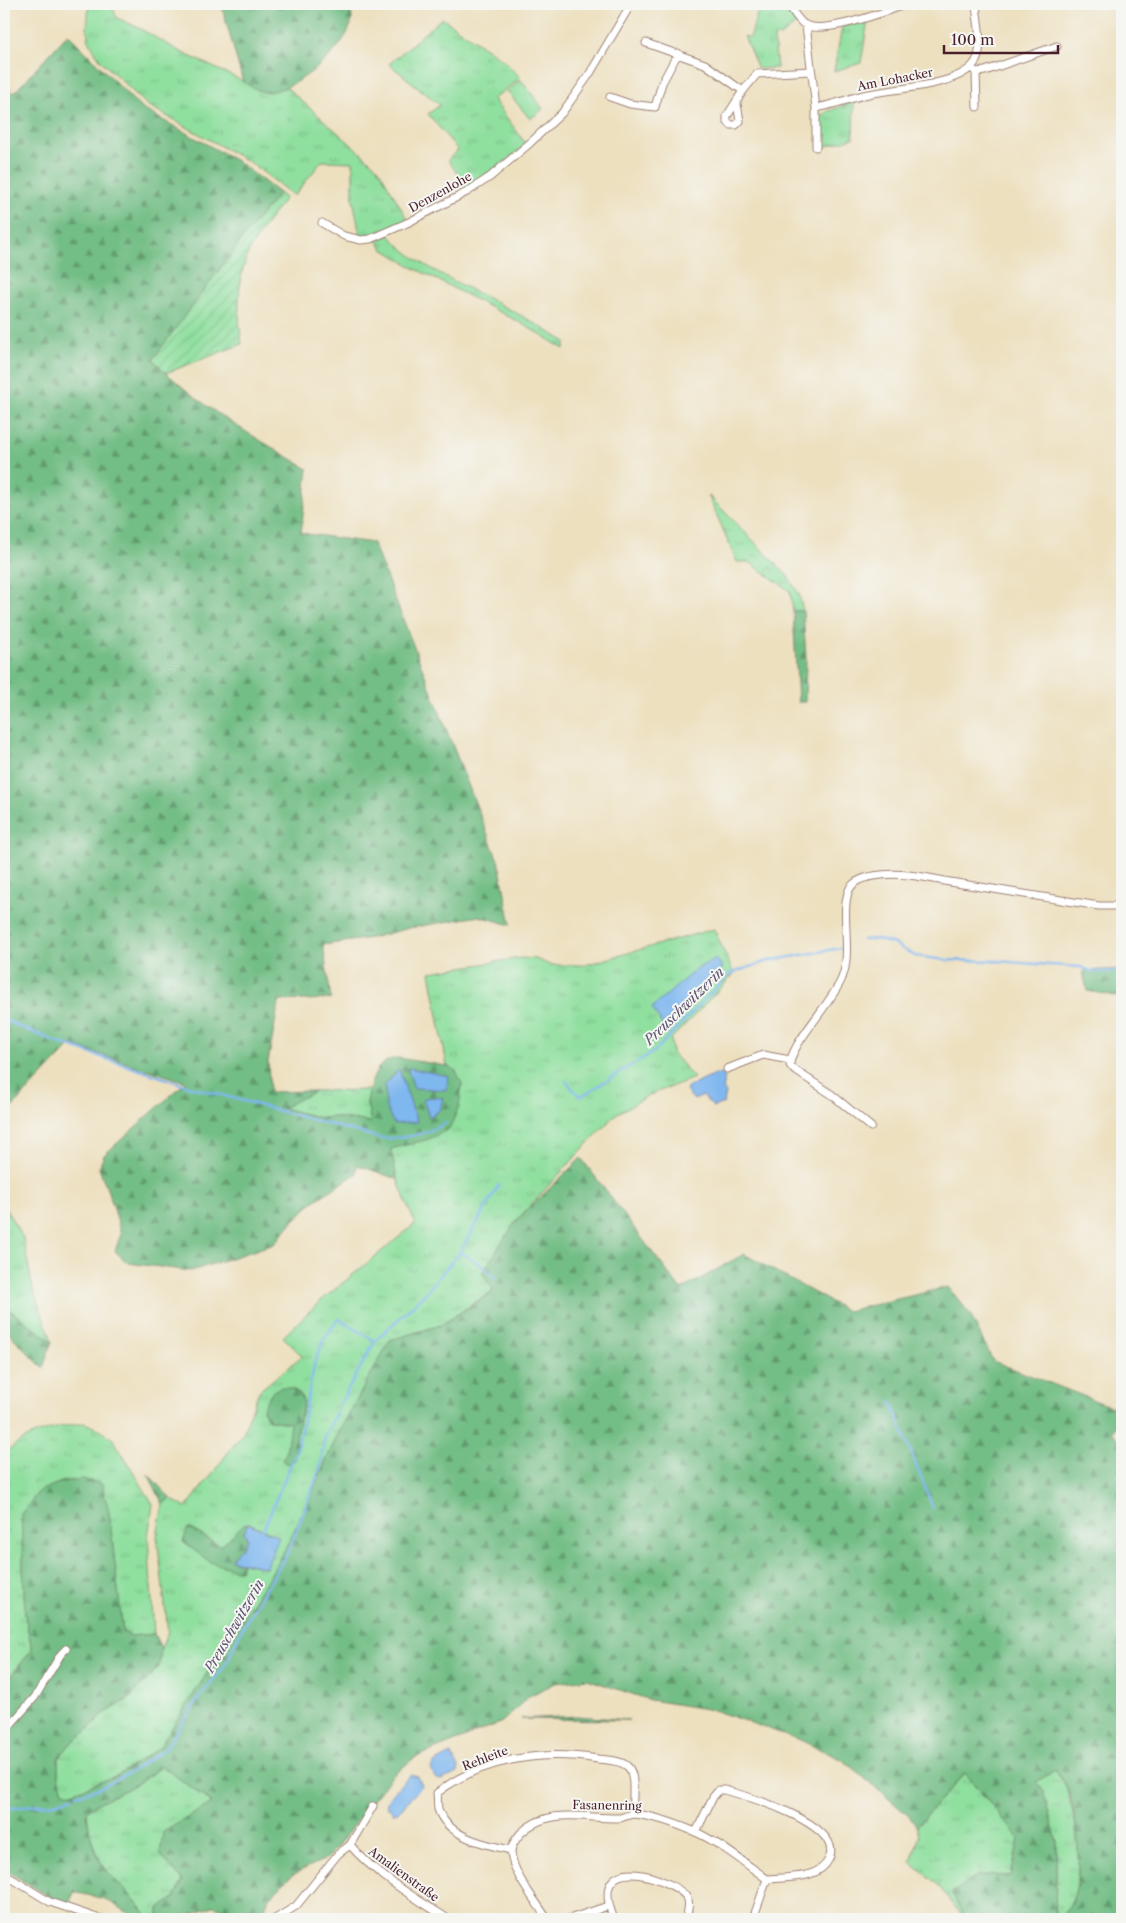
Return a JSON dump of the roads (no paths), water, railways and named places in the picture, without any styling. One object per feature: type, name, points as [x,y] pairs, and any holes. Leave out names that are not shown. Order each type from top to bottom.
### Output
[{"type":"street","name":"Denzenlohe","points":[[322,223],[344,236],[361,240],[370,239],[467,192],[490,177],[553,122],[589,75],[631,4]]},
{"type":"street","points":[[788,4],[806,25],[816,108],[816,147]]},
{"type":"street","points":[[806,25],[828,26],[852,22],[908,4]]},
{"type":"street","points":[[976,4],[979,49],[973,70],[977,108]]},
{"type":"street","points":[[646,43],[705,64],[744,91]]},
{"type":"street","name":"Am Lohacker","points":[[816,108],[861,96],[931,84],[973,70],[994,68],[1056,46]]},
{"type":"street","points":[[610,97],[630,104],[656,107],[662,83],[678,53]]},
{"type":"street","points":[[737,104],[753,77],[758,74],[811,71]]},
{"type":"street","points":[[871,1127],[841,1102],[792,1069],[790,1065],[794,1050],[835,992],[845,971],[847,960],[846,907],[852,885],[867,877],[882,874],[915,876],[1099,906],[1122,906]]},
{"type":"street","points":[[726,1069],[763,1055],[790,1060]]},
{"type":"street","points":[[4,1732],[35,1697],[66,1649]]},
{"type":"street","name":"Rehleite","points":[[511,1850],[486,1844],[454,1830],[443,1820],[438,1808],[437,1793],[491,1765],[518,1757],[550,1754],[580,1756],[618,1762],[628,1766],[632,1773],[632,1814]]},
{"type":"street","points":[[696,1832],[713,1797],[719,1790],[724,1790],[772,1805],[796,1816],[821,1832],[829,1841],[832,1848],[830,1855],[819,1871],[804,1876],[767,1878],[753,1919]]},
{"type":"street","points":[[275,1919],[296,1906],[338,1854],[350,1845],[373,1806]]},
{"type":"street","name":"Fasanenring","points":[[511,1850],[515,1840],[528,1827],[547,1818],[574,1814],[622,1818],[632,1814],[662,1819],[696,1832],[736,1856],[767,1878]]},
{"type":"street","name":"Amalienstraße","points":[[350,1845],[369,1865],[448,1919]]},
{"type":"street","points":[[511,1850],[514,1866],[522,1883],[547,1919]]},
{"type":"street","points":[[614,1919],[608,1906],[611,1881],[615,1877],[624,1874],[660,1880],[680,1890],[688,1900],[686,1919]]},
{"type":"street","points":[[9,1877],[50,1902],[100,1919]]},
{"type":"street","points":[[569,1919],[608,1906]]},
{"type":"water","points":[[714,959],[720,963],[722,969],[670,1028],[664,1028],[652,1008],[695,970]]},
{"type":"water","points":[[409,1068],[449,1076],[446,1090],[414,1088],[408,1071]]},
{"type":"water","points":[[399,1069],[417,1122],[394,1124],[386,1108],[385,1085]]},
{"type":"water","points":[[720,1073],[725,1077],[722,1088],[726,1093],[724,1103],[713,1107],[703,1096],[694,1100],[686,1091],[688,1087]]},
{"type":"water","points":[[430,1097],[443,1098],[440,1110],[429,1117],[423,1099]]},
{"type":"water","points":[[248,1523],[279,1537],[266,1568],[231,1560],[247,1539],[244,1532]]},
{"type":"water","points":[[451,1754],[459,1768],[458,1773],[441,1780],[437,1779],[430,1769],[434,1763]]},
{"type":"water","points":[[410,1775],[418,1777],[422,1786],[398,1812],[393,1813],[386,1805],[390,1796]]},
{"type":"waterway","name":"Preuschwitzerin","points":[[863,940],[876,939],[894,944],[915,956],[945,960],[996,961],[1080,967],[1095,972],[1122,971]]},
{"type":"waterway","name":"Preuschwitzerin","points":[[566,1081],[580,1097],[655,1051],[729,974],[768,961],[841,948]]},
{"type":"waterway","points":[[4,1020],[54,1041],[188,1086],[380,1138],[398,1138],[414,1135],[429,1131],[446,1123]]},
{"type":"waterway","name":"Preuschwitzerin","points":[[339,1406],[375,1341],[423,1296],[460,1252],[499,1185]]},
{"type":"waterway","points":[[460,1252],[481,1265],[496,1278]]},
{"type":"waterway","points":[[263,1530],[297,1450],[315,1361],[325,1337],[339,1319],[375,1341]]},
{"type":"waterway","points":[[891,1401],[933,1508]]},
{"type":"waterway","name":"Preuschwitzerin","points":[[77,1795],[100,1788],[129,1773],[165,1749],[200,1696],[225,1666],[242,1629],[289,1550],[320,1468],[325,1436],[337,1411]]},
{"type":"waterway","name":"Preuschwitzerin","points":[[4,1809],[55,1803],[73,1797]]}]
